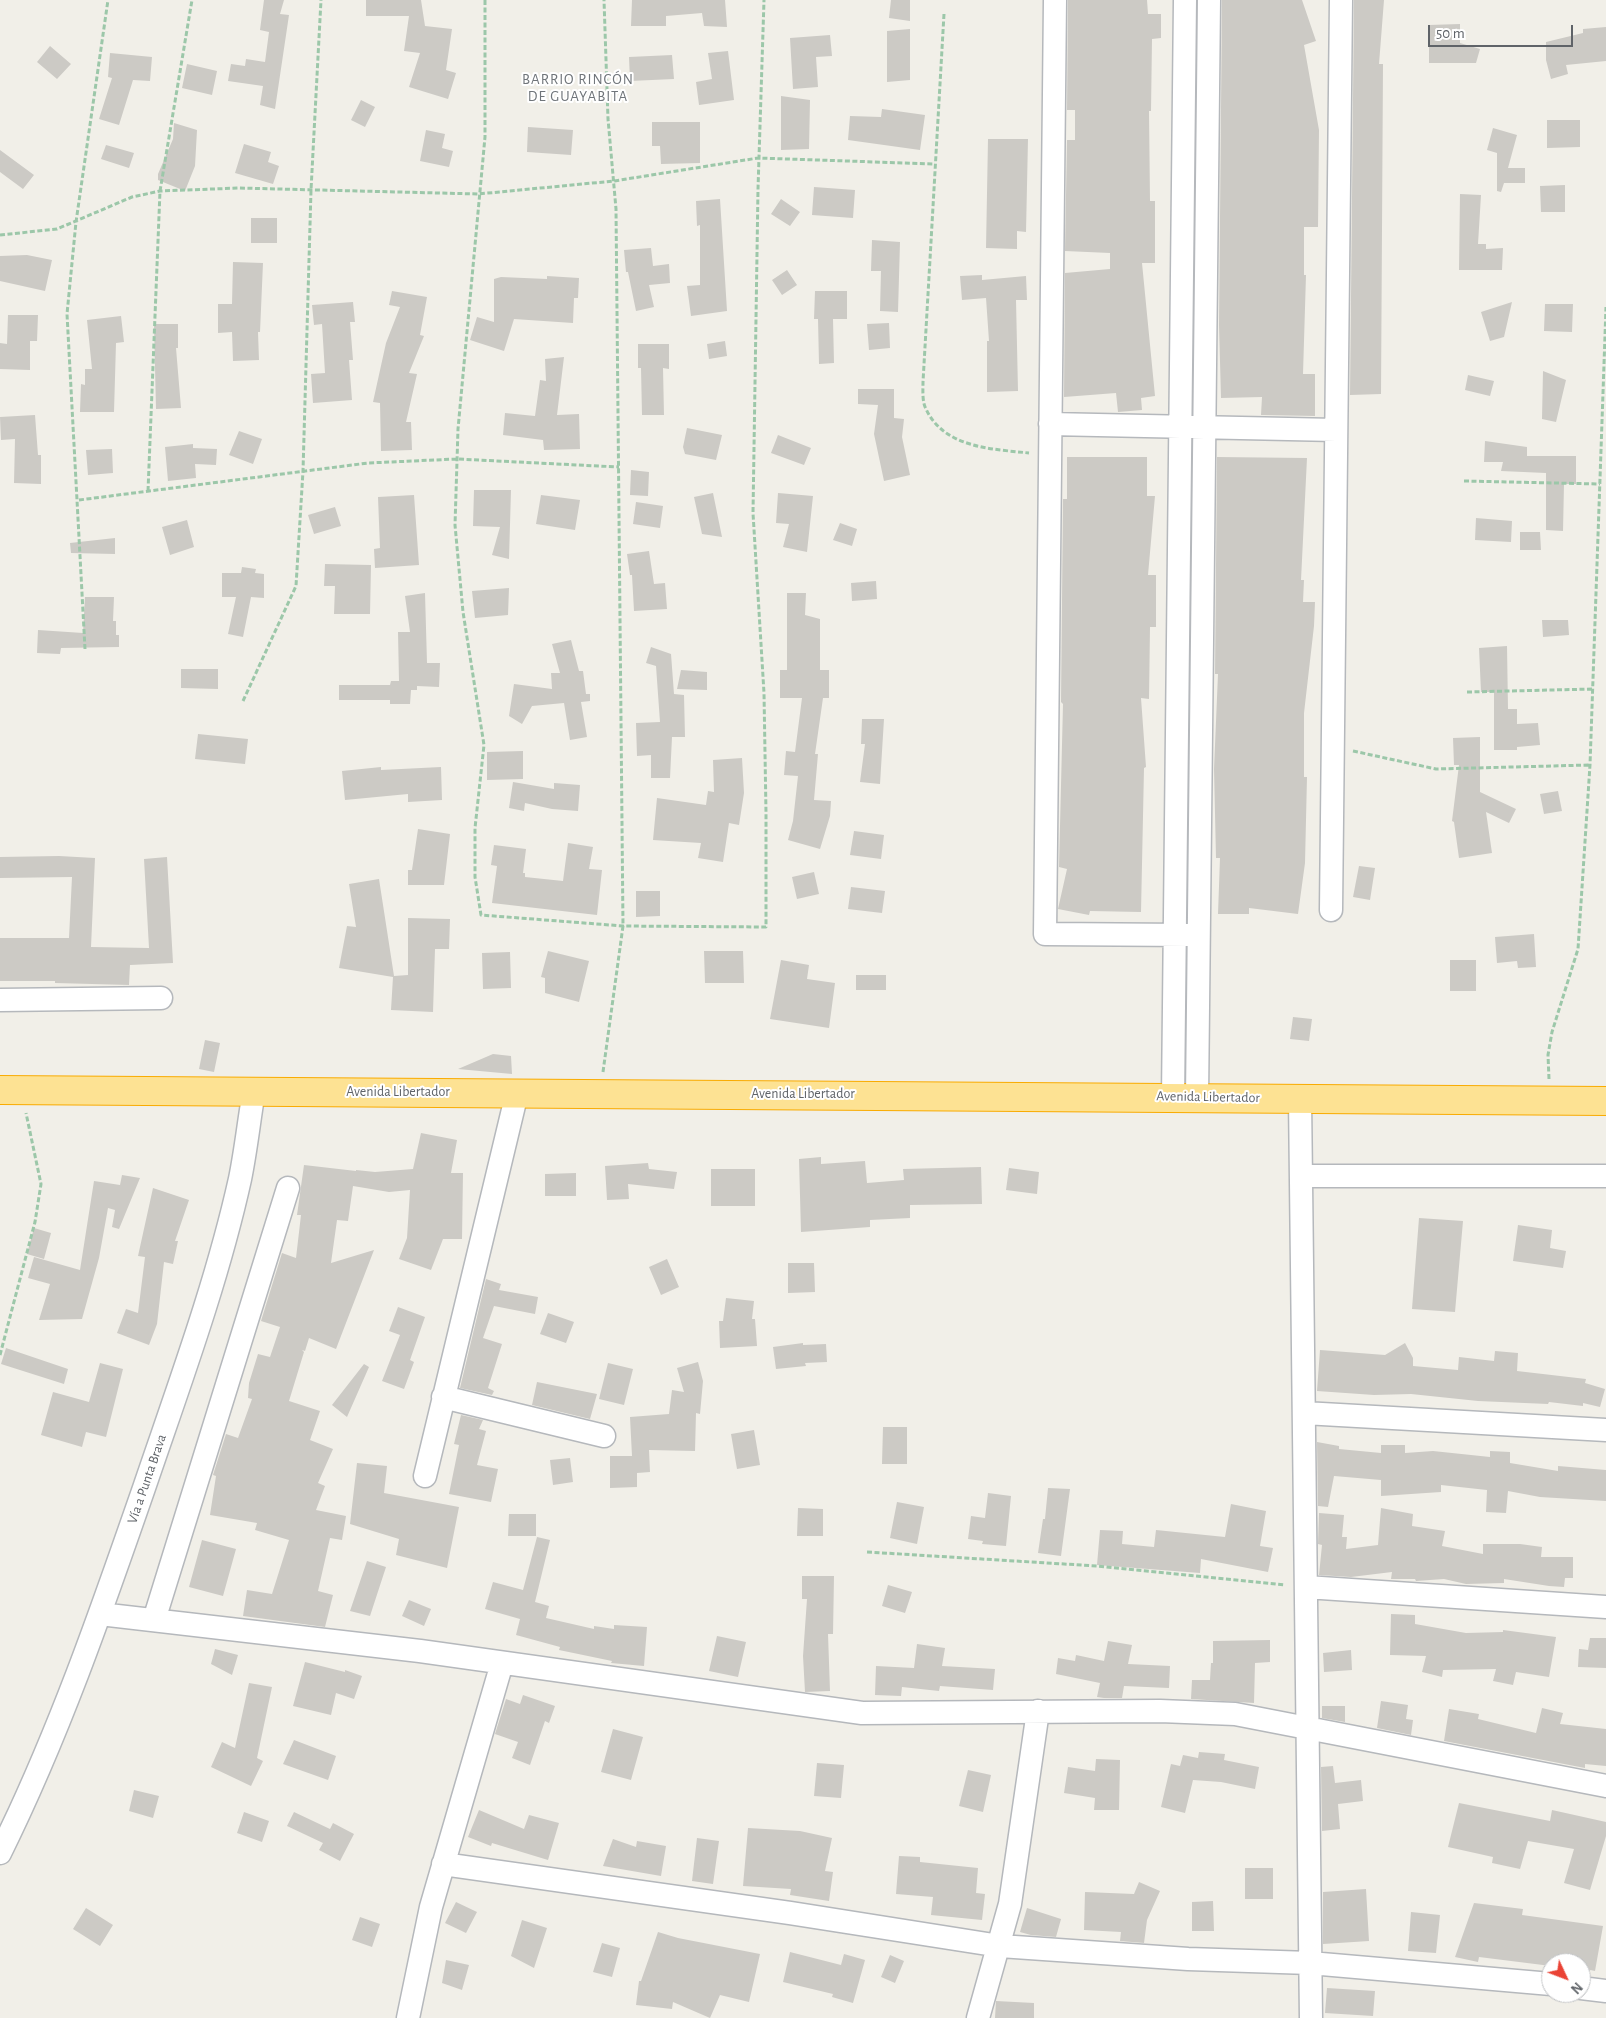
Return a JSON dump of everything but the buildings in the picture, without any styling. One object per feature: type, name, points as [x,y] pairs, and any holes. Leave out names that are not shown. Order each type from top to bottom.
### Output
[{"type":"highway","name":"Avenida Libertador","points":[[12,1090],[1606,1101]]},
{"type":"street","points":[[1055,0],[1045,934],[1199,935]]},
{"type":"street","points":[[1185,1097],[1175,935],[1186,0]]},
{"type":"street","points":[[1185,1097],[1199,935],[1209,0]]},
{"type":"street","points":[[1331,910],[1341,0]]},
{"type":"street","points":[[1050,424],[1336,430]]},
{"type":"street","points":[[0,1000],[161,998]]},
{"type":"street","name":"Vía a Punta Brava","points":[[0,1853],[42,1764],[100,1614],[182,1376],[230,1220],[240,1177],[254,1091]]},
{"type":"street","points":[[425,1476],[517,1093]]},
{"type":"street","points":[[1300,1098],[1311,2018]]},
{"type":"street","points":[[1301,1176],[1606,1176]]},
{"type":"street","points":[[154,1620],[288,1188]]},
{"type":"street","points":[[443,1397],[604,1436]]},
{"type":"street","points":[[1304,1413],[1606,1430]]},
{"type":"street","points":[[1306,1587],[1606,1606]]},
{"type":"street","points":[[100,1614],[420,1651],[862,1713],[1160,1710],[1226,1714],[1606,1786]]},
{"type":"street","points":[[408,2018],[443,1864],[502,1662]]},
{"type":"street","points":[[978,2018],[1000,1946],[1015,1875],[1038,1712]]},
{"type":"street","points":[[443,1864],[1000,1946],[1188,1959],[1310,1963],[1541,1983]]},
{"type":"street","points":[[1591,1989],[1606,1991]]},
{"type":"path","points":[[85,649],[79,500],[67,314],[76,222],[108,0]]},
{"type":"path","points":[[148,491],[160,191],[192,0]]},
{"type":"path","points":[[243,701],[296,586],[303,471],[311,190],[321,0]]},
{"type":"path","points":[[485,0],[485,137],[478,194],[457,459],[456,524],[463,612],[484,745],[476,828],[475,877],[481,915],[623,926],[766,927],[764,694],[753,513],[758,158],[764,0]]},
{"type":"path","points":[[600,1093],[623,926],[618,284],[614,182],[608,119],[604,0]]},
{"type":"path","points":[[944,14],[922,382],[925,407],[940,428],[965,443],[985,449],[1050,456]]},
{"type":"path","points":[[0,235],[37,232],[76,222],[132,197],[160,191],[239,188],[478,194],[614,182],[758,158],[935,164]]},
{"type":"path","points":[[1550,1101],[1548,1055],[1552,1032],[1578,950],[1590,765],[1606,307]]},
{"type":"path","points":[[79,500],[368,463],[457,459],[619,467]]},
{"type":"path","points":[[1464,481],[1600,484]]},
{"type":"path","points":[[1467,692],[1593,689]]},
{"type":"path","points":[[1333,747],[1436,769],[1590,765]]},
{"type":"path","points":[[0,1355],[35,1222],[41,1184],[37,1158],[27,1120],[12,1090]]},
{"type":"path","points":[[867,1552],[1097,1566],[1306,1587]]},
{"type":"district","name":"BARRIO RINCÓN DE GUAYABITA","points":[[578,88]]}]
